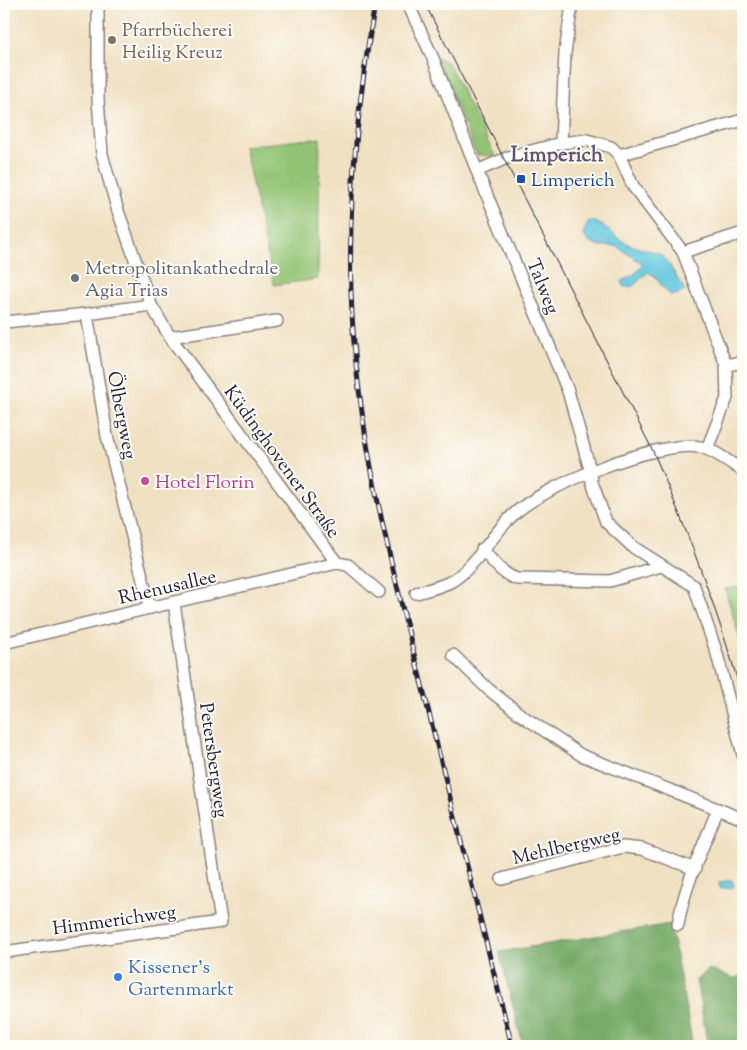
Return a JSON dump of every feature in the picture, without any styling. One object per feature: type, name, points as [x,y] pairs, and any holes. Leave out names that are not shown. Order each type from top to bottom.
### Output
[{"type":"street","name":"Küdinghovener Straße","points":[[98,4],[98,99],[102,154],[117,208],[151,305],[170,337],[337,563],[348,566],[379,592]]},
{"type":"street","name":"Talweg","points":[[408,4],[432,56],[477,171],[568,391],[591,472],[592,482],[606,522],[633,547],[694,586],[717,654],[743,755]]},
{"type":"street","points":[[561,143],[565,53],[572,4]]},
{"type":"street","points":[[619,155],[743,120]]},
{"type":"street","points":[[477,171],[500,160],[561,143],[587,140],[597,141],[611,147],[619,155],[633,186],[683,252],[726,365],[727,398],[708,449]]},
{"type":"street","points":[[683,252],[743,233]]},
{"type":"street","points":[[4,322],[87,314],[151,305]]},
{"type":"street","name":"Ölbergweg","points":[[87,314],[107,436],[150,608]]},
{"type":"street","points":[[170,337],[277,321]]},
{"type":"street","points":[[726,365],[743,362]]},
{"type":"street","points":[[416,593],[452,581],[465,570],[514,513],[556,488],[591,472],[659,449],[682,447],[708,449],[743,470]]},
{"type":"street","points":[[482,549],[508,576],[517,579],[610,581],[661,566]]},
{"type":"street","name":"Rhenusallee","points":[[4,643],[337,563]]},
{"type":"street","name":"Petersbergweg","points":[[174,603],[221,922]]},
{"type":"street","points":[[453,655],[488,689],[521,715],[581,755],[743,819]]},
{"type":"street","points":[[678,926],[680,913],[695,869],[718,810]]},
{"type":"street","name":"Mehlbergweg","points":[[502,879],[623,847],[642,849],[695,869]]},
{"type":"street","name":"Himmerichweg","points":[[7,950],[221,922]]},
{"type":"green space","points":[[436,57],[448,63],[495,156],[477,155]]},
{"type":"green space","points":[[320,138],[318,279],[274,285],[244,146]]},
{"type":"green space","points":[[743,587],[743,650],[725,589]]},
{"type":"green space","points":[[670,924],[693,1046],[523,1046],[499,952]]},
{"type":"green space","points":[[709,969],[733,978],[743,976],[743,1046],[708,1046],[696,980]]},
{"type":"water","points":[[589,221],[604,226],[626,243],[660,254],[677,277],[684,292],[672,296],[648,272],[633,286],[624,287],[621,282],[637,272],[643,264],[616,246],[598,246],[588,242],[583,233]]},
{"type":"water","points":[[732,880],[734,887],[720,889],[719,882]]},
{"type":"tram line","points":[[425,4],[653,451],[702,574],[724,636],[743,699]]},
{"type":"railway","points":[[375,4],[359,111],[351,219],[351,291],[359,392],[386,541],[512,1046]]},
{"type":"place","name":"Pfarrbücherei Heilig Kreuz","points":[[112,40]]},
{"type":"place","name":"Limperich","points":[[521,179]]},
{"type":"place","name":"Metropolitankathedrale Agia Trias","points":[[75,278]]},
{"type":"place","name":"Hotel Florin","points":[[145,481]]},
{"type":"place","name":"Kissener's Gartenmarkt","points":[[118,977]]},
{"type":"district","name":"Limperich","points":[[557,154]]}]
